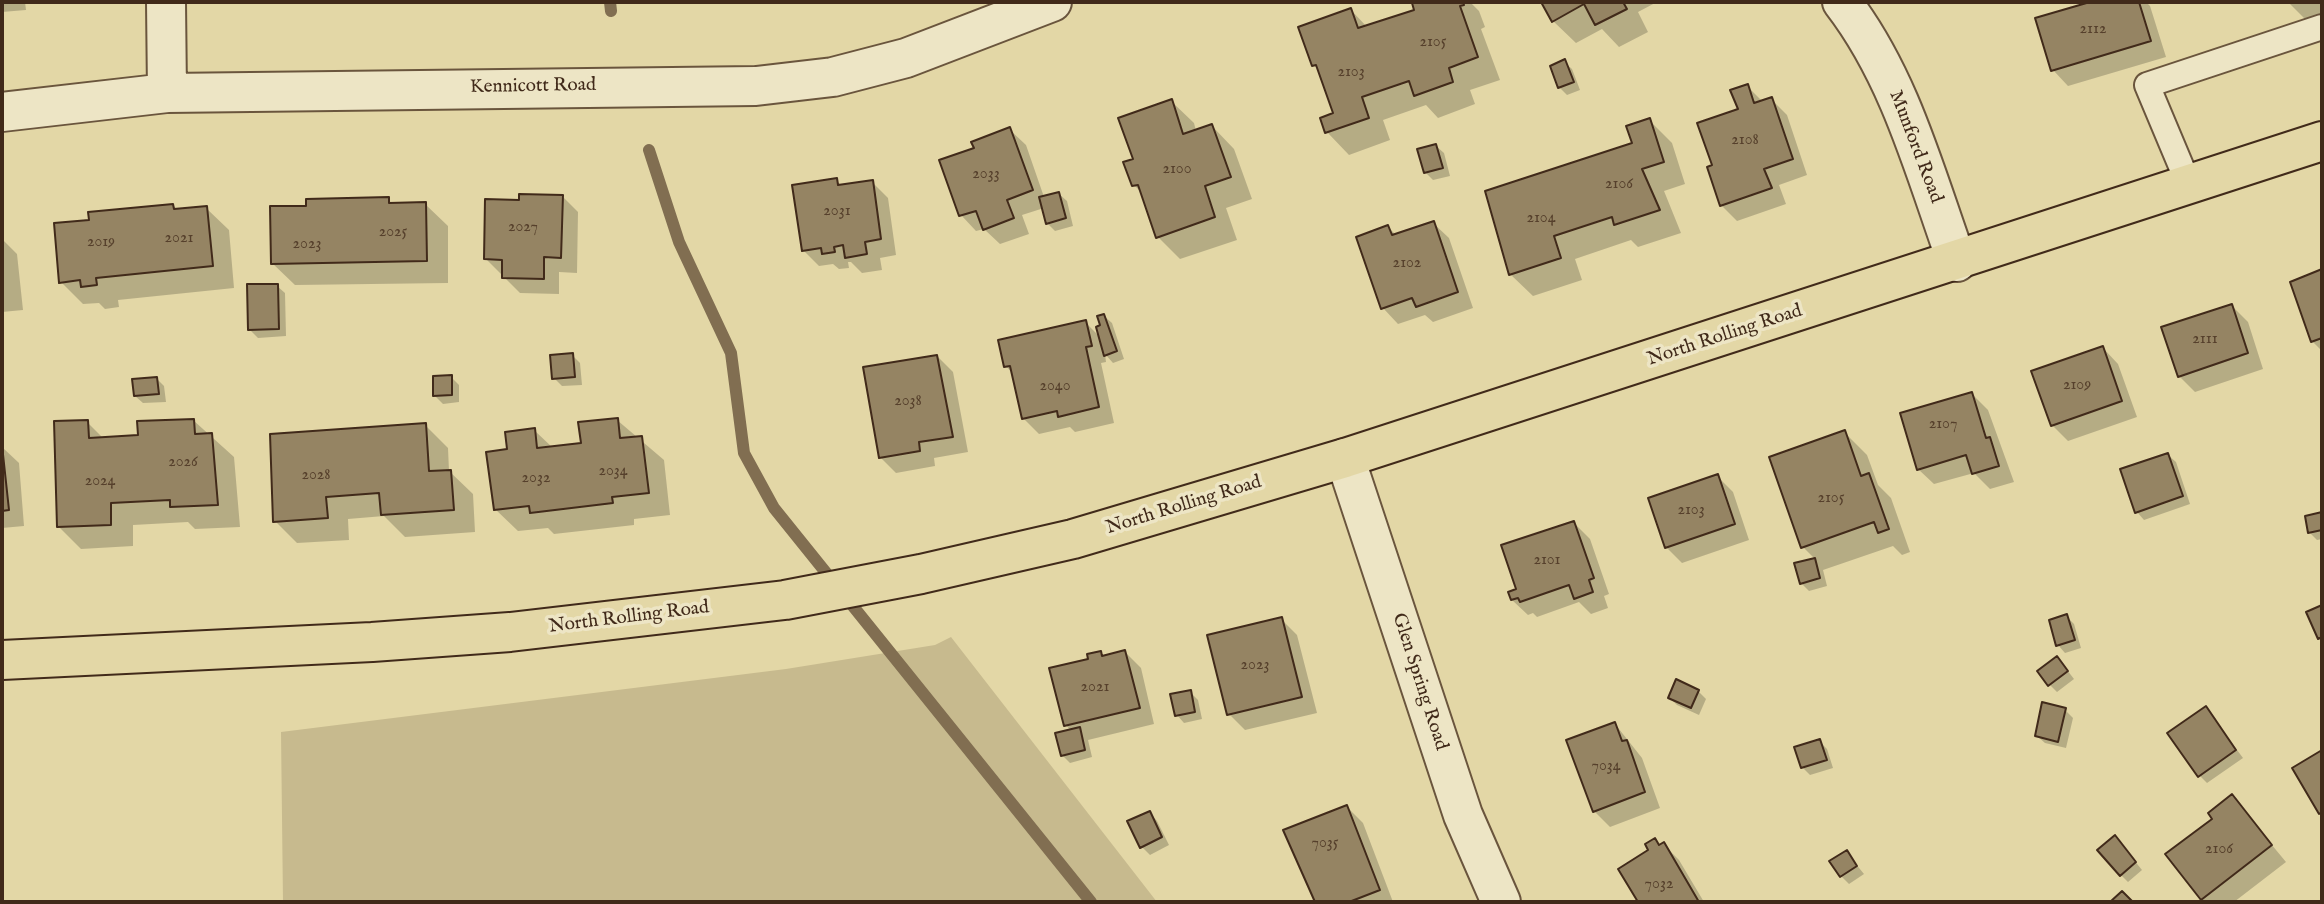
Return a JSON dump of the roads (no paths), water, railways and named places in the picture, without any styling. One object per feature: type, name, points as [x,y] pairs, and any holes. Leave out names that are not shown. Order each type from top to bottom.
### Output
[{"type":"main road","name":"North Rolling Road","points":[[2,660],[372,642],[510,632],[799,597],[1073,539],[1345,458],[1957,262],[2322,141]]},
{"type":"street","points":[[166,2],[167,93]]},
{"type":"street","name":"Munford Road","points":[[1842,2],[1855,19],[1898,97],[1957,262]]},
{"type":"street","name":"Kennicott Road","points":[[2,112],[167,93],[633,85],[756,86],[833,77],[906,58],[1028,6]]},
{"type":"street","name":"Glen Spring Road","points":[[1345,458],[1463,815],[1501,902]]},
{"type":"lane","points":[[2189,185],[2147,85],[2322,27]]},
{"type":"waterway","points":[[610,2],[611,11]]},
{"type":"waterway","points":[[649,150],[679,242],[731,353],[744,453],[774,508],[1091,902]]}]
